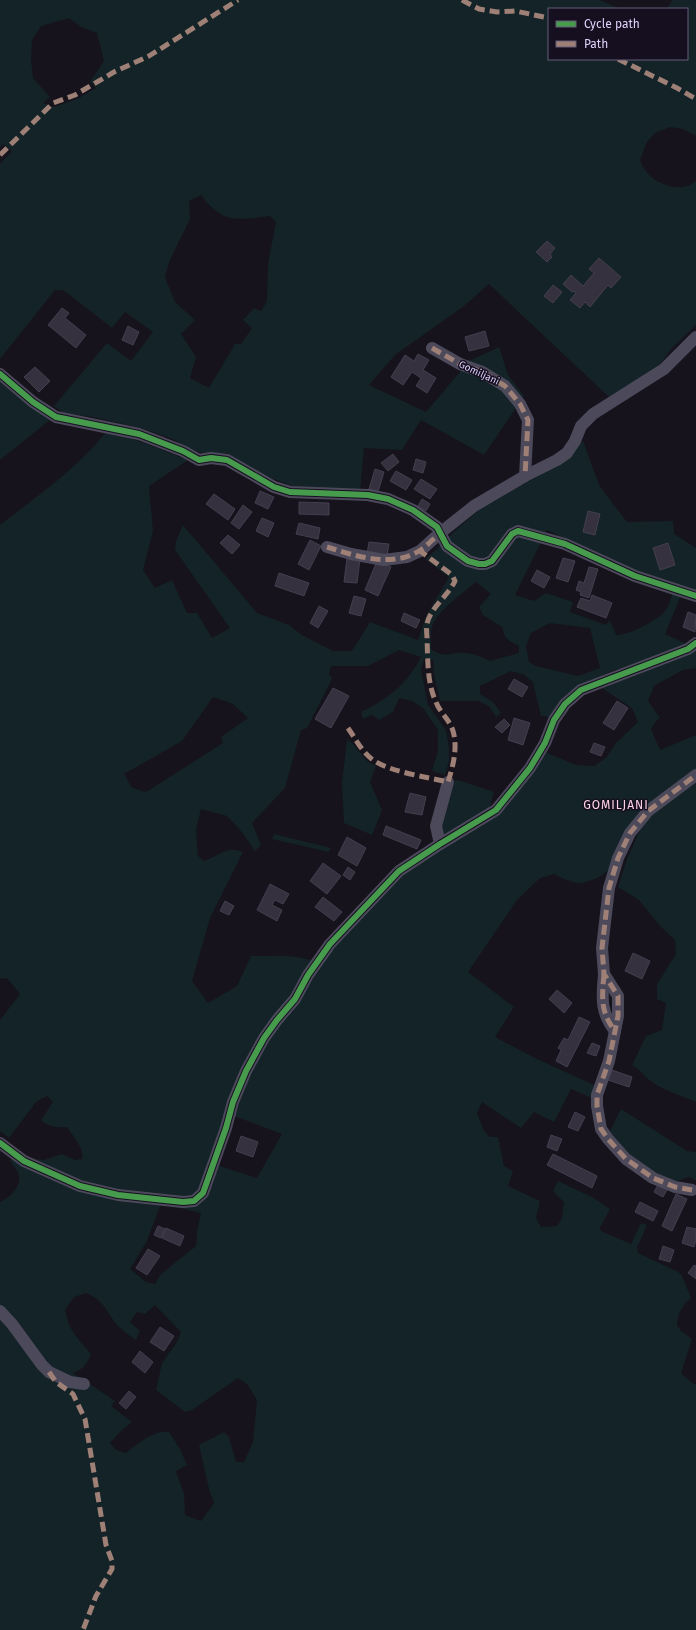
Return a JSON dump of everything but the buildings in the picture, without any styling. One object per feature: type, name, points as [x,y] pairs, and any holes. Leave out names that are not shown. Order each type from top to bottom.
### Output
[{"type":"street","points":[[327,547],[351,554],[384,560],[396,560],[420,551],[440,532],[474,506],[567,453],[576,441],[582,426],[593,414],[664,369],[696,337]]},
{"type":"street","name":"Gomiljani","points":[[432,348],[460,364],[482,372],[505,386],[520,404],[528,420],[526,476]]},
{"type":"street","points":[[0,374],[33,402],[56,417],[139,434],[183,451],[199,460],[211,458],[227,460],[274,487],[290,492],[368,495],[388,500],[413,510],[436,527],[447,546],[468,561],[479,564],[485,564],[492,561],[512,534],[518,531],[565,544],[635,576],[696,596]]},
{"type":"street","points":[[0,1144],[24,1161],[80,1186],[118,1195],[194,1202],[203,1193],[226,1128],[233,1102],[246,1072],[268,1032],[295,999],[308,975],[330,944],[399,871],[496,810],[530,768],[545,743],[554,720],[565,704],[581,690],[688,649],[696,643]]},
{"type":"street","points":[[692,1190],[675,1187],[653,1178],[626,1159],[601,1129],[598,1120],[598,1095],[609,1061],[615,1031],[618,996],[604,974],[602,948],[610,888],[618,858],[630,833],[648,811],[696,775]]},
{"type":"street","points":[[440,844],[436,826],[448,782]]},
{"type":"street","points":[[0,1311],[12,1324],[42,1365],[49,1372],[70,1382],[84,1384]]},
{"type":"shaded area","points":[[0,0],[600,0],[618,8],[548,8],[548,60],[688,60],[688,8],[668,8],[672,0],[696,0],[696,136],[683,129],[670,127],[655,133],[647,142],[640,160],[644,169],[650,176],[663,184],[684,187],[696,181],[696,325],[671,349],[658,367],[609,397],[489,284],[464,306],[395,355],[369,385],[426,412],[469,361],[499,347],[508,375],[524,396],[484,455],[421,420],[402,450],[364,448],[360,491],[295,487],[258,473],[233,459],[228,453],[203,453],[185,447],[173,439],[141,428],[93,417],[64,413],[54,406],[107,343],[131,361],[153,332],[125,312],[112,328],[63,290],[55,290],[0,359],[0,164],[12,151],[3,144],[0,147]],"holes":[[[69,18],[81,27],[97,33],[104,61],[90,82],[96,88],[77,99],[54,107],[43,103],[50,97],[33,78],[31,60],[32,40],[41,26]],[[201,195],[216,211],[231,218],[239,219],[270,216],[276,222],[268,264],[267,301],[261,311],[254,308],[243,320],[252,328],[241,344],[235,344],[209,388],[190,378],[196,357],[181,334],[195,320],[175,302],[165,277],[169,262],[190,219],[189,201]]]},
{"type":"shaded area","points":[[0,382],[50,420],[0,460]]},
{"type":"shaded area","points":[[106,432],[136,440],[188,460],[149,486],[153,531],[143,570],[155,588],[172,580],[187,613],[197,613],[212,638],[230,628],[175,550],[176,541],[183,525],[257,613],[289,625],[302,635],[333,651],[352,651],[370,622],[418,640],[426,616],[449,577],[425,559],[483,507],[536,477],[583,441],[599,485],[627,522],[673,521],[674,534],[696,548],[696,591],[637,572],[547,530],[515,595],[534,601],[546,593],[573,602],[570,612],[606,625],[610,620],[616,635],[621,635],[642,627],[662,614],[666,610],[673,592],[681,595],[665,634],[689,645],[617,670],[616,669],[572,690],[564,697],[551,717],[541,716],[533,682],[524,675],[511,671],[480,686],[480,694],[493,702],[501,713],[496,717],[489,706],[478,701],[440,701],[434,675],[433,660],[424,658],[421,670],[428,705],[446,730],[449,748],[449,761],[445,775],[432,771],[438,751],[438,730],[423,708],[412,701],[399,698],[393,712],[379,720],[372,715],[363,719],[361,712],[380,702],[396,690],[410,675],[421,657],[399,650],[368,666],[331,666],[329,675],[332,677],[331,681],[307,728],[301,730],[285,788],[252,823],[261,845],[255,851],[241,831],[227,816],[201,809],[196,829],[198,856],[204,861],[227,850],[237,850],[243,852],[210,918],[192,981],[208,1003],[237,986],[251,956],[295,957],[312,960],[321,964],[334,946],[403,875],[506,808],[545,752],[576,765],[594,766],[606,758],[616,743],[638,722],[632,708],[600,687],[696,648],[696,668],[683,670],[654,686],[648,701],[660,718],[651,729],[660,750],[696,735],[696,1102],[653,1083],[632,1065],[646,1036],[662,1030],[666,1003],[657,999],[657,984],[676,954],[675,940],[660,926],[639,900],[618,887],[627,859],[640,830],[628,826],[610,868],[600,877],[581,883],[559,877],[554,874],[540,878],[517,900],[468,972],[514,1007],[495,1037],[535,1058],[594,1085],[592,1098],[571,1089],[554,1122],[534,1112],[521,1128],[482,1102],[477,1113],[484,1131],[490,1137],[498,1137],[504,1166],[513,1171],[508,1186],[540,1201],[536,1218],[541,1227],[557,1226],[562,1218],[564,1202],[553,1191],[558,1181],[594,1198],[610,1209],[600,1228],[601,1231],[631,1244],[641,1223],[647,1225],[637,1248],[638,1253],[678,1272],[682,1276],[691,1298],[681,1310],[678,1316],[677,1325],[681,1331],[692,1339],[681,1373],[692,1383],[696,1384],[696,1630],[0,1630],[0,1202],[11,1195],[17,1188],[19,1175],[10,1161],[13,1157],[44,1160],[62,1154],[75,1160],[82,1159],[82,1155],[78,1142],[67,1127],[53,1126],[41,1120],[53,1102],[47,1096],[36,1102],[9,1138],[0,1131],[0,1020],[20,994],[7,978],[0,979],[0,525],[56,482],[95,445]],"holes":[[[476,582],[491,594],[479,607],[483,615],[502,627],[505,637],[519,646],[519,653],[490,661],[471,654],[460,653],[445,655],[431,649],[431,632],[435,621],[439,615]],[[550,623],[590,628],[600,668],[578,676],[536,666],[529,662],[526,646],[531,633]],[[213,697],[233,704],[248,718],[221,737],[223,743],[146,792],[132,788],[124,774],[182,741]],[[226,1113],[282,1134],[257,1178],[210,1163]],[[160,1206],[171,1206],[201,1213],[197,1231],[196,1246],[161,1274],[155,1284],[146,1282],[130,1269],[147,1241]],[[86,1293],[97,1299],[105,1307],[118,1326],[136,1340],[140,1331],[130,1322],[137,1312],[145,1314],[155,1305],[181,1332],[177,1342],[162,1363],[156,1390],[185,1412],[192,1410],[238,1378],[247,1384],[257,1400],[253,1442],[244,1462],[236,1462],[229,1437],[224,1432],[199,1445],[209,1489],[214,1503],[201,1521],[185,1515],[184,1494],[176,1471],[187,1465],[180,1449],[169,1432],[152,1435],[141,1441],[126,1453],[116,1450],[110,1443],[132,1422],[111,1406],[115,1401],[73,1373],[84,1366],[91,1354],[75,1335],[69,1325],[65,1310],[74,1297]]]},
{"type":"shaded area","points":[[347,740],[352,743],[367,761],[376,766],[370,782],[382,810],[372,835],[344,823],[342,783]]},
{"type":"shaded area","points":[[458,780],[494,792],[489,809],[446,837],[442,834],[441,827],[453,781]]},
{"type":"shaded area","points":[[274,834],[331,848],[329,852],[272,839]]},
{"type":"shaded area","points":[[621,1109],[687,1151],[696,1152],[696,1180],[688,1177],[675,1182],[657,1175],[631,1155],[609,1133]]},
{"type":"marked path","points":[[0,155],[53,103],[75,95],[114,72],[149,56],[238,0]]},
{"type":"marked path","points":[[462,0],[479,9],[497,12],[515,11],[548,18]]},
{"type":"marked path","points":[[620,60],[696,99]]},
{"type":"marked path","points":[[432,348],[460,364],[482,372],[505,386],[520,404],[528,420],[525,476]]},
{"type":"marked path","points":[[327,547],[361,557],[385,560],[397,559],[419,551],[440,533]]},
{"type":"marked path","points":[[348,728],[365,753],[380,764],[399,771],[448,782],[452,770],[455,744],[452,727],[438,706],[431,687],[428,672],[427,624],[435,607],[455,581],[452,575],[420,551]]},
{"type":"marked path","points":[[692,1190],[675,1187],[653,1178],[626,1159],[601,1129],[597,1106],[597,1095],[609,1061],[618,1016],[618,996],[604,974],[602,948],[609,888],[618,858],[630,833],[648,811],[696,775]]},
{"type":"marked path","points":[[604,974],[604,1011],[615,1031]]},
{"type":"marked path","points":[[49,1372],[56,1382],[73,1394],[85,1419],[106,1545],[112,1561],[112,1569],[96,1596],[83,1630]]},
{"type":"cycle path","points":[[0,374],[33,402],[56,417],[139,434],[183,451],[199,460],[211,458],[227,460],[274,487],[290,492],[368,495],[388,499],[413,510],[437,527],[447,546],[468,561],[479,564],[485,564],[492,561],[512,534],[518,531],[565,544],[635,576],[696,596]]},
{"type":"cycle path","points":[[0,1143],[24,1161],[80,1186],[118,1195],[183,1202],[194,1201],[203,1193],[226,1128],[233,1102],[246,1071],[264,1038],[295,999],[308,975],[330,944],[399,871],[496,810],[530,768],[545,743],[554,720],[565,704],[581,690],[688,649],[696,643]]},
{"type":"district","name":"GOMILJANI","points":[[616,805]]}]
